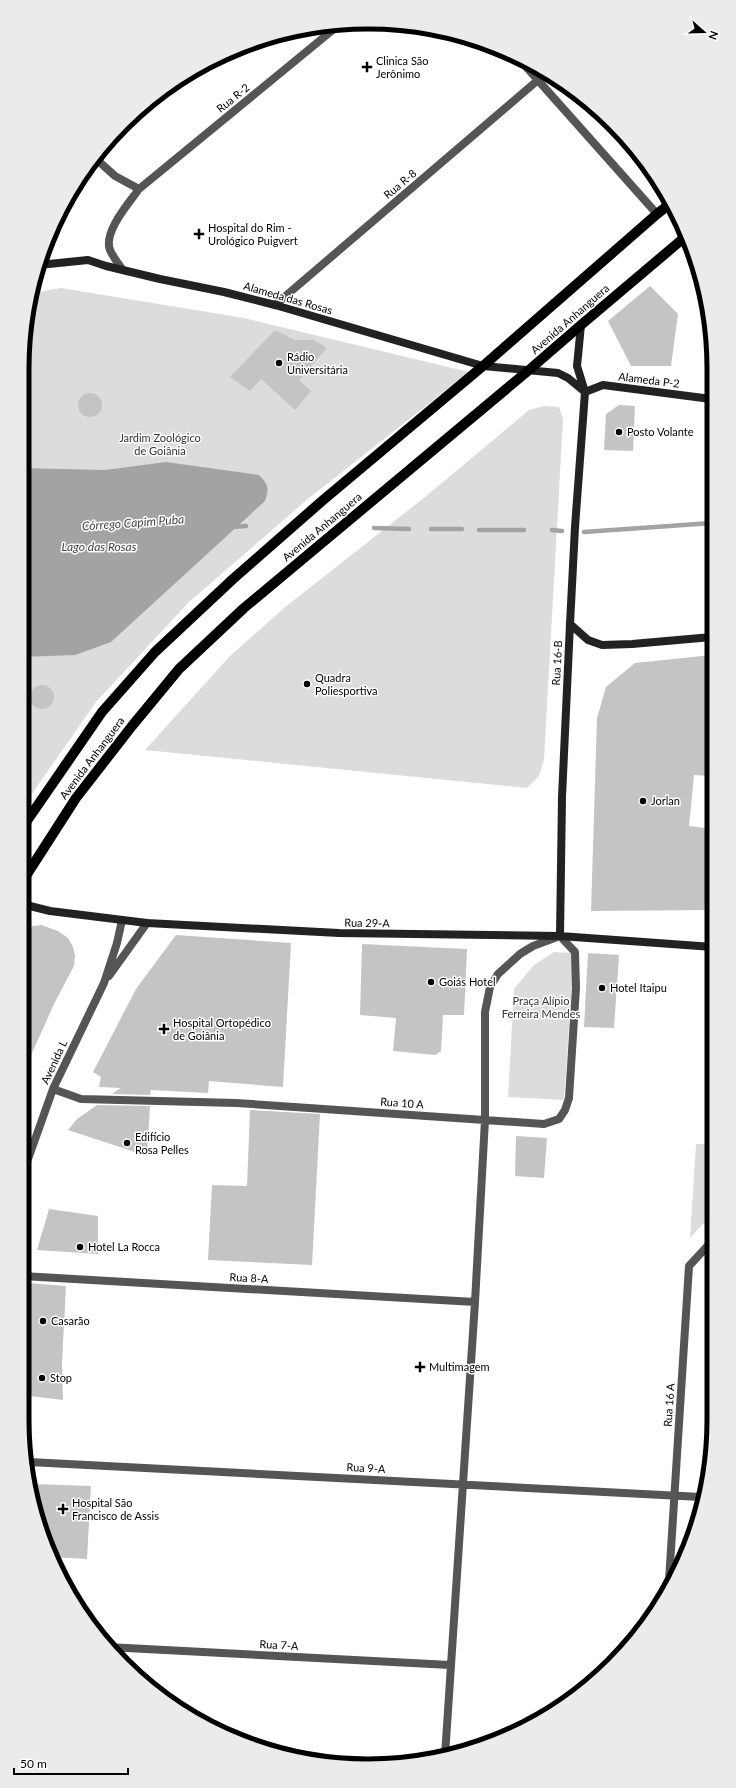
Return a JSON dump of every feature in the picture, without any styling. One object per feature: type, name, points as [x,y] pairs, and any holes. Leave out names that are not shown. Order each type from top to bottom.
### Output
[{"type":"main road","name":"Avenida Anhanguera","points":[[29,818],[102,712],[156,652],[233,579],[322,501],[483,366],[666,207]]},
{"type":"main road","name":"Avenida Anhanguera","points":[[29,871],[76,798],[132,726],[179,670],[250,603],[529,370],[682,240]]},
{"type":"street","name":"Rua R-2","points":[[122,270],[110,249],[111,234],[118,218],[139,189],[331,31]]},
{"type":"street","points":[[528,69],[657,214]]},
{"type":"street","name":"Rua R-8","points":[[275,305],[538,80]]},
{"type":"street","points":[[99,162],[115,176],[139,189]]},
{"type":"street","name":"Alameda das Rosas","points":[[45,264],[88,260],[122,270],[224,292],[275,305],[483,366],[529,370]]},
{"type":"street","name":"Rua 16-B","points":[[560,936],[562,801],[570,624],[576,512],[585,392],[577,366],[581,325]]},
{"type":"street","points":[[529,370],[558,373],[568,378],[585,392]]},
{"type":"street","name":"Alameda P-2","points":[[585,392],[603,385],[707,398]]},
{"type":"street","points":[[570,624],[588,640],[602,645],[707,637]]},
{"type":"street","name":"Rua 29-A","points":[[29,906],[50,911],[147,923],[339,933],[560,936],[707,947]]},
{"type":"street","name":"Avenida L","points":[[29,1156],[53,1089],[104,983],[118,943],[122,920]]},
{"type":"street","name":"Avenida L","points":[[104,983],[147,923]]},
{"type":"street","points":[[445,1749],[475,1302],[485,1120],[485,1012],[490,987],[498,974],[520,954],[533,946],[560,936]]},
{"type":"street","name":"Rua 10 A","points":[[53,1089],[81,1099],[236,1103],[544,1124],[559,1119],[565,1110],[569,1098],[575,1004],[575,952],[560,936]]},
{"type":"street","name":"Rua 16 A","points":[[669,1575],[689,1266],[707,1246]]},
{"type":"street","name":"Rua 8-A","points":[[29,1276],[475,1302]]},
{"type":"street","name":"Rua 9-A","points":[[32,1462],[698,1496]]},
{"type":"street","name":"Rua 7-A","points":[[116,1647],[450,1665]]},
{"type":"green space","name":"Jardim Zoológico de Goiânia","points":[[61,288],[244,318],[469,372],[309,498],[189,602],[96,702],[29,798],[29,368],[32,324],[38,292]]},
{"type":"green space","points":[[544,406],[559,407],[563,419],[544,760],[539,776],[527,788],[145,750],[229,657],[284,608],[425,497],[529,410]]},
{"type":"green space","name":"Praça Alípio Ferreira Mendes","points":[[554,952],[574,953],[564,1100],[508,1097],[514,989],[534,965]]},
{"type":"green space","points":[[696,1144],[707,1144],[707,1220],[690,1238]]},
{"type":"green space","points":[[707,1272],[707,1291],[704,1291]]},
{"type":"water","name":"Lago das Rosas","points":[[166,462],[259,475],[265,481],[267,493],[265,501],[111,642],[75,655],[29,657],[29,468],[105,470]]},
{"type":"building","points":[[650,286],[678,314],[671,366],[631,366],[608,321]]},
{"type":"building","name":"Rádio Universitária","points":[[275,330],[295,340],[314,340],[327,348],[299,380],[311,391],[295,410],[261,379],[250,391],[230,377]]},
{"type":"building","points":[[90,393],[99,396],[102,405],[99,414],[90,417],[81,414],[78,405],[81,396]]},
{"type":"building","name":"Posto Volante","points":[[619,405],[635,406],[633,451],[604,450],[606,414]]},
{"type":"building","name":"Jorlan","points":[[707,656],[707,776],[694,775],[689,826],[707,828],[707,910],[591,911],[597,718],[606,687],[635,663]]},
{"type":"building","points":[[42,685],[51,688],[54,697],[51,706],[42,709],[33,706],[30,697],[33,688]]},
{"type":"building","points":[[41,925],[58,931],[68,938],[73,947],[75,956],[74,966],[55,1002],[29,1060],[29,927]]},
{"type":"building","points":[[176,935],[291,943],[283,1087],[209,1081],[208,1093],[151,1090],[150,1095],[112,1094],[121,1088],[99,1087],[101,1077],[93,1072],[136,989]]},
{"type":"building","points":[[362,944],[467,949],[464,1015],[443,1015],[441,1051],[435,1055],[393,1051],[396,1018],[360,1015]]},
{"type":"building","name":"Hotel Itaipu","points":[[588,953],[619,955],[614,1028],[584,1027]]},
{"type":"building","name":"Edifício Rosa Pelles","points":[[97,1105],[150,1106],[147,1156],[68,1130],[77,1119]]},
{"type":"building","points":[[250,1110],[320,1114],[312,1265],[208,1260],[212,1185],[247,1186]]},
{"type":"building","points":[[516,1136],[547,1138],[544,1178],[515,1176]]},
{"type":"building","points":[[49,1209],[98,1216],[98,1254],[37,1250]]},
{"type":"building","name":"Casarão","points":[[29,1283],[66,1286],[62,1362],[63,1400],[29,1396]]},
{"type":"building","name":"Hospital São Francisco de Assis","points":[[36,1484],[91,1486],[87,1559],[58,1557],[47,1529]]},
{"type":"waterway","name":"Córrego Capim Puba","points":[[584,532],[707,523]]},
{"type":"waterway","name":"Córrego Capim Puba","points":[[233,527],[246,526]]},
{"type":"waterway","name":"Córrego Capim Puba","points":[[374,528],[409,529]]},
{"type":"waterway","name":"Córrego Capim Puba","points":[[431,529],[462,529]]},
{"type":"waterway","name":"Córrego Capim Puba","points":[[479,530],[524,530]]},
{"type":"waterway","name":"Córrego Capim Puba","points":[[552,530],[562,531]]},
{"type":"place","name":"Clinica São Jerônimo","points":[[367,67]]},
{"type":"place","name":"Hospital do Rim - Urológico Puigvert","points":[[199,234]]},
{"type":"place","name":"Rádio Universitária","points":[[279,363]]},
{"type":"place","name":"Posto Volante","points":[[619,432]]},
{"type":"place","name":"Quadra Poliesportiva","points":[[307,684]]},
{"type":"place","name":"Jorlan","points":[[643,801]]},
{"type":"place","name":"Goiás Hotel","points":[[431,982]]},
{"type":"place","name":"Hotel Itaipu","points":[[602,988]]},
{"type":"place","name":"Hospital Ortopédico de Goiânia","points":[[164,1029]]},
{"type":"place","name":"Edifício Rosa Pelles","points":[[127,1143]]},
{"type":"place","name":"Hotel La Rocca","points":[[80,1247]]},
{"type":"place","name":"Casarão","points":[[43,1321]]},
{"type":"place","name":"Multimagem","points":[[420,1367]]},
{"type":"place","name":"Stop","points":[[42,1378]]},
{"type":"place","name":"Hospital São Francisco de Assis","points":[[63,1509]]}]
